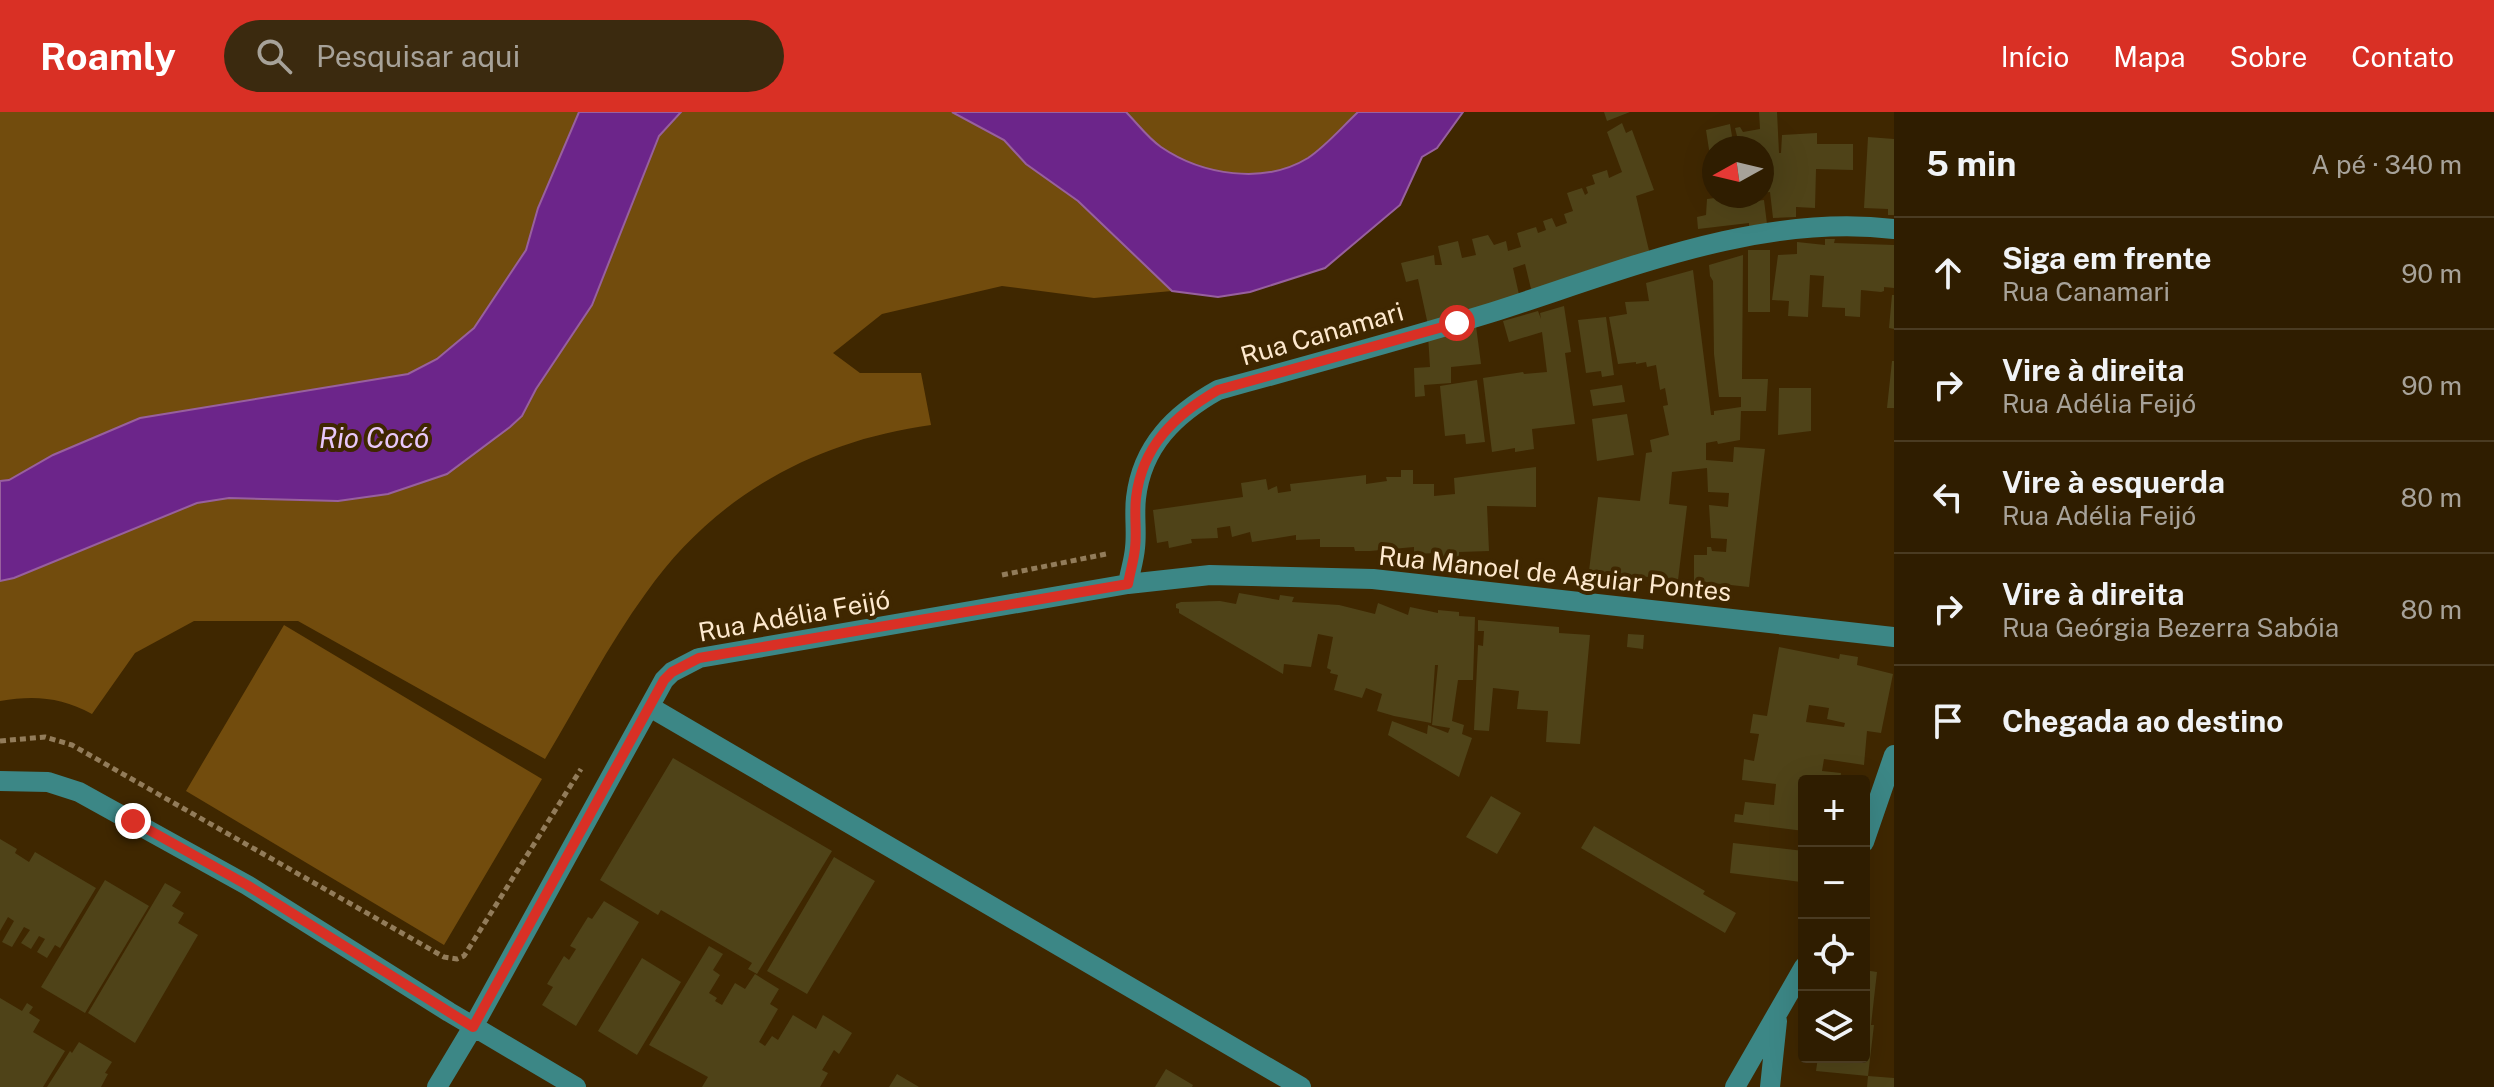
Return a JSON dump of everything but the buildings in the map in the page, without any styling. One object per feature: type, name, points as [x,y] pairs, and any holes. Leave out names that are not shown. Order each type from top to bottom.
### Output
[{"type":"street","name":"Rua Canamari","points":[[1128,584],[1135,548],[1136,496],[1147,459],[1166,428],[1191,406],[1218,390],[1457,323],[1711,243],[1768,231],[1820,226],[1894,229]]},
{"type":"street","name":"Rua Adélia Feijó","points":[[437,1087],[664,680],[672,672],[699,658],[1128,584],[1210,575]]},
{"type":"street","name":"Rua Manoel de Aguiar Pontes","points":[[1210,575],[1373,579],[1894,637]]},
{"type":"street","points":[[650,707],[1301,1087]]},
{"type":"street","points":[[1870,825],[1894,755]]},
{"type":"street","points":[[0,781],[48,782],[79,792],[247,885],[473,1027],[576,1087]]},
{"type":"street","points":[[1735,1087],[1798,978]]},
{"type":"street","points":[[1770,1087],[1778,1013]]},
{"type":"path","points":[[997,576],[1135,548]]},
{"type":"path","points":[[0,741],[45,737],[72,745],[444,957],[457,959],[464,956],[582,766]]},
{"type":"shaded area","points":[[0,112],[579,112],[538,208],[526,250],[474,328],[437,359],[408,374],[53,455],[9,480],[0,481]]},
{"type":"shaded area","points":[[681,112],[952,112],[1004,140],[1026,164],[1078,201],[1172,291],[1094,298],[1002,286],[882,314],[833,353],[860,373],[921,373],[931,425],[847,444],[808,459],[736,501],[703,528],[673,558],[632,613],[545,759],[298,621],[194,621],[135,653],[92,714],[47,699],[0,701],[0,581],[197,503],[229,498],[388,494],[447,474],[510,427],[522,416],[536,389],[592,305],[659,136]]},
{"type":"shaded area","points":[[1126,112],[1358,112],[1308,158],[1272,172],[1253,174],[1214,170],[1177,157],[1156,143]]},
{"type":"shaded area","points":[[284,625],[542,779],[444,945],[186,791]]},
{"type":"water","name":"Rio Cocó","points":[[579,112],[681,112],[659,136],[592,305],[536,389],[522,416],[510,427],[447,474],[388,494],[338,501],[229,498],[197,503],[0,581],[0,481],[9,480],[53,455],[140,418],[408,374],[437,359],[474,328],[526,250],[538,208]]},
{"type":"water","points":[[952,112],[1126,112],[1156,143],[1177,157],[1214,170],[1253,174],[1272,172],[1308,158],[1358,112],[1463,112],[1437,148],[1422,157],[1400,205],[1325,268],[1250,292],[1218,297],[1172,291],[1078,201],[1026,164],[1004,140]]},
{"type":"route","points":[[133,821],[247,885],[473,1027],[664,680],[672,672],[699,658],[1128,584],[1135,548],[1136,496],[1147,459],[1166,428],[1191,406],[1218,390],[1457,323]]}]
